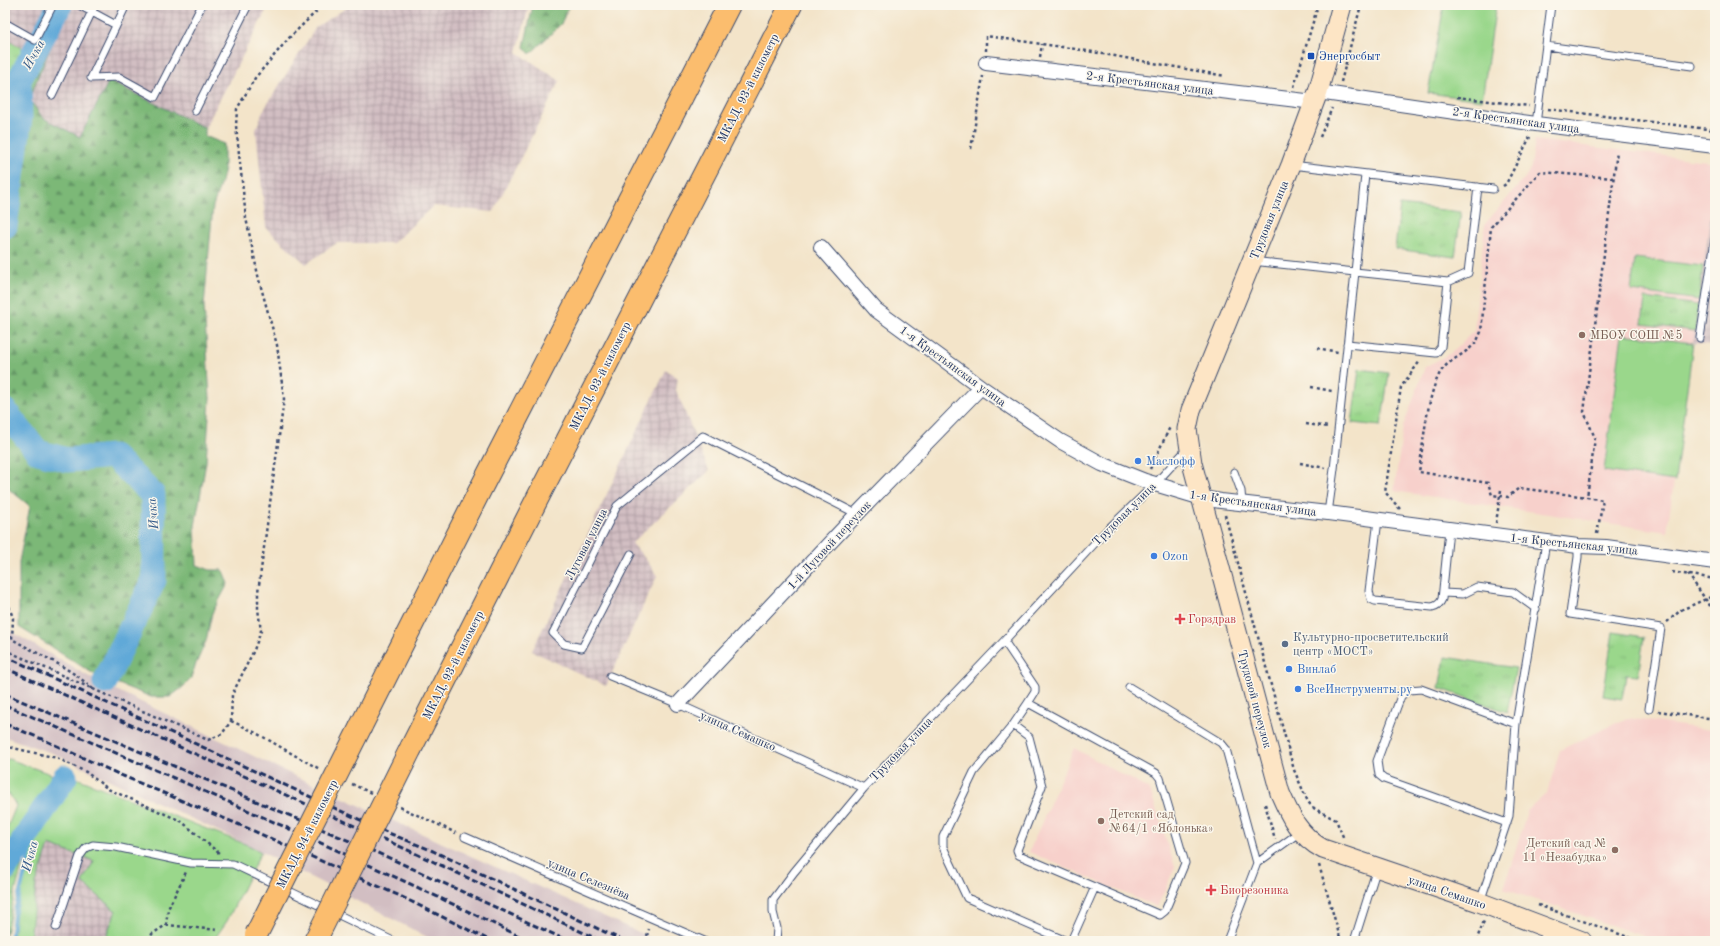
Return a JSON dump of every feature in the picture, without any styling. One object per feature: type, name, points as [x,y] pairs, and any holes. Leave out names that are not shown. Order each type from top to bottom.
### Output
[{"type":"highway","name":"МКАД, 94-й километр","points":[[253,939],[480,488],[729,5]]},
{"type":"highway","name":"МКАД, 93-й километр","points":[[314,941],[531,510],[791,5]]},
{"type":"main road","name":"Трудовая улица","points":[[1189,447],[1187,429],[1190,410],[1291,165],[1316,97],[1342,5]]},
{"type":"main road","name":"Трудовой переулок","points":[[1189,447],[1280,792],[1290,816],[1306,838]]},
{"type":"main road","name":"улица Семашко","points":[[1306,838],[1323,849],[1480,902],[1545,935],[1582,941]]},
{"type":"street","name":"2-я Крестьянская улица","points":[[986,63],[1316,97],[1339,88],[1536,124],[1715,146]]},
{"type":"street","name":"1-я Крестьянская улица","points":[[821,247],[876,310],[981,387],[1060,441],[1102,464],[1154,485],[1202,498],[1221,501],[1328,513],[1578,546],[1606,547],[1715,562]]},
{"type":"street","name":"1-й Луговой переулок","points":[[678,704],[857,514],[981,387]]},
{"type":"lane","points":[[5,23],[35,40],[53,5]]},
{"type":"lane","points":[[78,5],[93,8],[116,25]]},
{"type":"lane","points":[[126,5],[90,78],[119,77],[156,97],[202,5]]},
{"type":"lane","points":[[195,111],[248,5]]},
{"type":"lane","points":[[1536,124],[1550,5]]},
{"type":"lane","points":[[52,95],[93,8]]},
{"type":"lane","points":[[1546,46],[1692,66]]},
{"type":"lane","points":[[1291,165],[1493,189]]},
{"type":"lane","points":[[1328,513],[1365,175]]},
{"type":"lane","points":[[1252,261],[1448,282],[1468,273],[1478,188]]},
{"type":"lane","points":[[1700,338],[1715,240]]},
{"type":"lane","points":[[1347,344],[1436,353],[1441,347],[1448,282]]},
{"type":"lane","name":"Луговая улица","points":[[631,554],[582,648],[564,644],[553,632],[617,506],[703,436],[857,514]]},
{"type":"lane","name":"Трудовая улица","points":[[776,941],[777,928],[773,912],[773,900],[864,788],[1107,530],[1154,485],[1189,447]]},
{"type":"lane","points":[[1234,472],[1241,491],[1242,503]]},
{"type":"lane","points":[[1378,520],[1369,591],[1371,599],[1375,601],[1432,607],[1437,606],[1440,603],[1443,593],[1450,530]]},
{"type":"lane","points":[[1480,902],[1509,816],[1516,724],[1546,542]]},
{"type":"lane","points":[[1578,546],[1578,557],[1570,614],[1661,628],[1649,709]]},
{"type":"lane","points":[[1443,593],[1463,594],[1477,587],[1513,592],[1536,609]]},
{"type":"lane","points":[[1004,641],[1035,687],[1035,692],[1013,725],[974,772],[944,838],[942,847],[967,898],[1066,941]]},
{"type":"lane","name":"улица Семашко","points":[[610,676],[678,704],[864,788]]},
{"type":"lane","points":[[1129,688],[1221,743],[1226,749],[1257,864],[1227,941]]},
{"type":"lane","points":[[1507,823],[1384,779],[1379,775],[1377,761],[1401,696],[1409,690],[1421,689],[1516,724]]},
{"type":"lane","points":[[1013,725],[1029,737],[1042,786],[1018,853],[1158,914],[1162,914],[1165,911],[1185,863],[1160,778],[1154,772],[1028,703]]},
{"type":"lane","name":"улица Селезнёва","points":[[464,837],[704,941]]},
{"type":"lane","points":[[1257,864],[1306,838]]},
{"type":"lane","points":[[56,927],[80,856],[86,848],[93,845],[116,847],[191,863],[233,864],[393,941]]},
{"type":"lane","points":[[1364,941],[1355,938],[1377,868]]},
{"type":"lane","points":[[1071,941],[1095,887]]},
{"type":"path","points":[[5,650],[208,740],[222,734],[231,721],[232,694],[254,650],[261,631],[258,609],[258,592],[284,399],[277,345],[259,280],[246,218],[236,126],[237,109],[255,78],[289,38],[323,5]]},
{"type":"path","points":[[1320,138],[1339,88],[1361,5]]},
{"type":"path","points":[[971,149],[986,63],[986,36],[1076,48],[1232,77]]},
{"type":"path","points":[[1339,88],[1349,83]]},
{"type":"path","points":[[1286,87],[1294,89]]},
{"type":"path","points":[[1451,96],[1715,130]]},
{"type":"path","points":[[1493,189],[1499,189],[1506,184],[1536,124]]},
{"type":"path","points":[[1587,497],[1595,438],[1584,412],[1617,151]]},
{"type":"path","points":[[1597,538],[1603,500],[1518,488],[1508,497],[1492,495],[1488,483],[1419,472],[1428,412],[1440,372],[1450,362],[1476,343],[1481,332],[1491,227],[1540,172],[1613,178]]},
{"type":"path","points":[[1317,348],[1346,353]]},
{"type":"path","points":[[1402,511],[1385,492],[1401,387],[1420,361]]},
{"type":"path","points":[[1311,387],[1342,392]]},
{"type":"path","points":[[1306,424],[1338,429]]},
{"type":"path","points":[[1300,463],[1334,469]]},
{"type":"path","points":[[1499,507],[1501,490]]},
{"type":"path","points":[[1221,501],[1294,770],[1308,802],[1315,809],[1336,820],[1346,845]]},
{"type":"path","points":[[1490,524],[1496,525]]},
{"type":"path","points":[[1674,556],[1715,613]]},
{"type":"path","points":[[5,595],[14,618],[12,639],[69,670],[95,691]]},
{"type":"path","points":[[1661,628],[1681,610],[1715,595]]},
{"type":"path","points":[[1649,709],[1715,719]]},
{"type":"path","points":[[5,748],[9,747],[57,758],[86,772],[108,789],[181,821],[233,864]]},
{"type":"path","points":[[1306,838],[1340,941]]},
{"type":"path","points":[[166,925],[168,909],[191,863]]},
{"type":"path","points":[[1534,904],[1639,941]]},
{"type":"path","points":[[1476,941],[1485,920]]},
{"type":"path","points":[[148,941],[152,934],[166,925],[218,930]]},
{"type":"shaded area","points":[[5,5],[57,5],[31,53],[5,39]]},
{"type":"shaded area","points":[[68,5],[269,5],[205,128],[109,81],[80,137],[43,118],[28,99]]},
{"type":"shaded area","points":[[351,5],[527,5],[529,7],[517,52],[560,81],[493,212],[433,206],[393,243],[337,243],[306,264],[266,228],[256,130],[263,111],[316,27]]},
{"type":"shaded area","name":"МБОУ СОШ №5","points":[[1535,140],[1715,162],[1715,182],[1667,532],[1394,491],[1403,427],[1425,367],[1451,353],[1474,331],[1485,224],[1525,178],[1531,167]]},
{"type":"shaded area","points":[[1715,182],[1715,345],[1693,343]]},
{"type":"shaded area","points":[[666,370],[678,378],[676,390],[709,471],[632,543],[648,562],[657,576],[606,686],[532,651]]},
{"type":"shaded area","points":[[5,628],[93,679],[295,776],[658,941],[435,941],[250,846],[52,753],[5,737]]},
{"type":"shaded area","name":"Детский сад № 11 «Незабудка»","points":[[1627,718],[1711,730],[1715,736],[1715,941],[1658,941],[1504,889],[1527,811],[1547,793],[1560,750]]},
{"type":"shaded area","name":"Детский сад №64/1 «Яблонька»","points":[[1074,748],[1150,790],[1175,867],[1157,907],[1029,852]]},
{"type":"shaded area","points":[[49,845],[95,861],[82,882],[116,911],[104,941],[30,941],[36,884]]},
{"type":"green space","points":[[57,5],[68,5],[29,99],[43,118],[80,137],[109,81],[205,128],[205,136],[224,144],[224,173],[213,206],[204,306],[210,399],[206,462],[195,526],[197,565],[210,570],[223,570],[228,584],[212,613],[206,641],[191,679],[170,697],[151,697],[94,674],[19,627],[19,562],[30,506],[5,486],[5,56],[31,53]]},
{"type":"green space","points":[[533,5],[569,5],[561,24],[530,54],[524,47]]},
{"type":"green space","points":[[1444,5],[1496,5],[1482,100],[1428,93]]},
{"type":"green space","points":[[5,39],[31,53],[5,110]]},
{"type":"green space","points":[[1400,205],[1461,212],[1455,257],[1395,249]]},
{"type":"green space","points":[[1635,258],[1703,266],[1699,300],[1631,291]]},
{"type":"green space","points":[[1645,298],[1698,305],[1695,331],[1642,324]]},
{"type":"green space","points":[[1622,334],[1693,343],[1675,481],[1604,471]]},
{"type":"green space","points":[[1359,369],[1389,373],[1381,426],[1352,423]]},
{"type":"green space","points":[[1613,632],[1644,637],[1638,676],[1626,675],[1622,699],[1603,696]]},
{"type":"green space","points":[[1445,657],[1516,668],[1507,712],[1439,688]]},
{"type":"green space","points":[[9,759],[56,776],[49,792],[19,836],[5,860],[5,833],[16,806],[10,795],[5,792],[5,760]]},
{"type":"green space","points":[[65,777],[74,777],[250,846],[261,852],[227,921],[213,941],[104,941],[116,911],[82,882],[94,861],[49,845],[36,884],[30,941],[13,941],[16,910],[39,819]]},
{"type":"green space","points":[[25,846],[27,847],[5,938],[5,878]]},
{"type":"waterway","name":"Ичка","points":[[5,226],[20,118],[19,80],[60,5]]},
{"type":"waterway","name":"Ичка","points":[[5,411],[38,452],[67,460],[113,456],[153,495],[154,580],[105,682]]},
{"type":"waterway","name":"Ичка","points":[[5,869],[65,777]]},
{"type":"waterway","name":"Ичка","points":[[11,941],[14,915],[39,819]]},
{"type":"railway","points":[[5,656],[391,834],[433,851],[624,941]]},
{"type":"railway","points":[[5,668],[432,861],[601,941]]},
{"type":"railway","points":[[5,694],[394,860],[568,941]]},
{"type":"railway","points":[[5,705],[334,849],[529,941]]},
{"type":"railway","points":[[5,724],[247,828],[400,896],[491,941]]},
{"type":"place","name":"Энергосбыт","points":[[1311,56]]},
{"type":"place","name":"МБОУ СОШ №5","points":[[1582,335]]},
{"type":"place","name":"Маслофф","points":[[1138,461]]},
{"type":"place","name":"Ozon","points":[[1154,556]]},
{"type":"place","name":"Горздрав","points":[[1180,619]]},
{"type":"place","name":"Культурно-просветительский центр «МОСТ»","points":[[1285,644]]},
{"type":"place","name":"Винлаб","points":[[1289,669]]},
{"type":"place","name":"ВсеИнструменты.ру","points":[[1298,689]]},
{"type":"place","name":"Детский сад №64/1 «Яблонька»","points":[[1101,821]]},
{"type":"place","name":"Детский сад № 11 «Незабудка»","points":[[1615,850]]},
{"type":"place","name":"Биорезоника","points":[[1211,890]]}]
